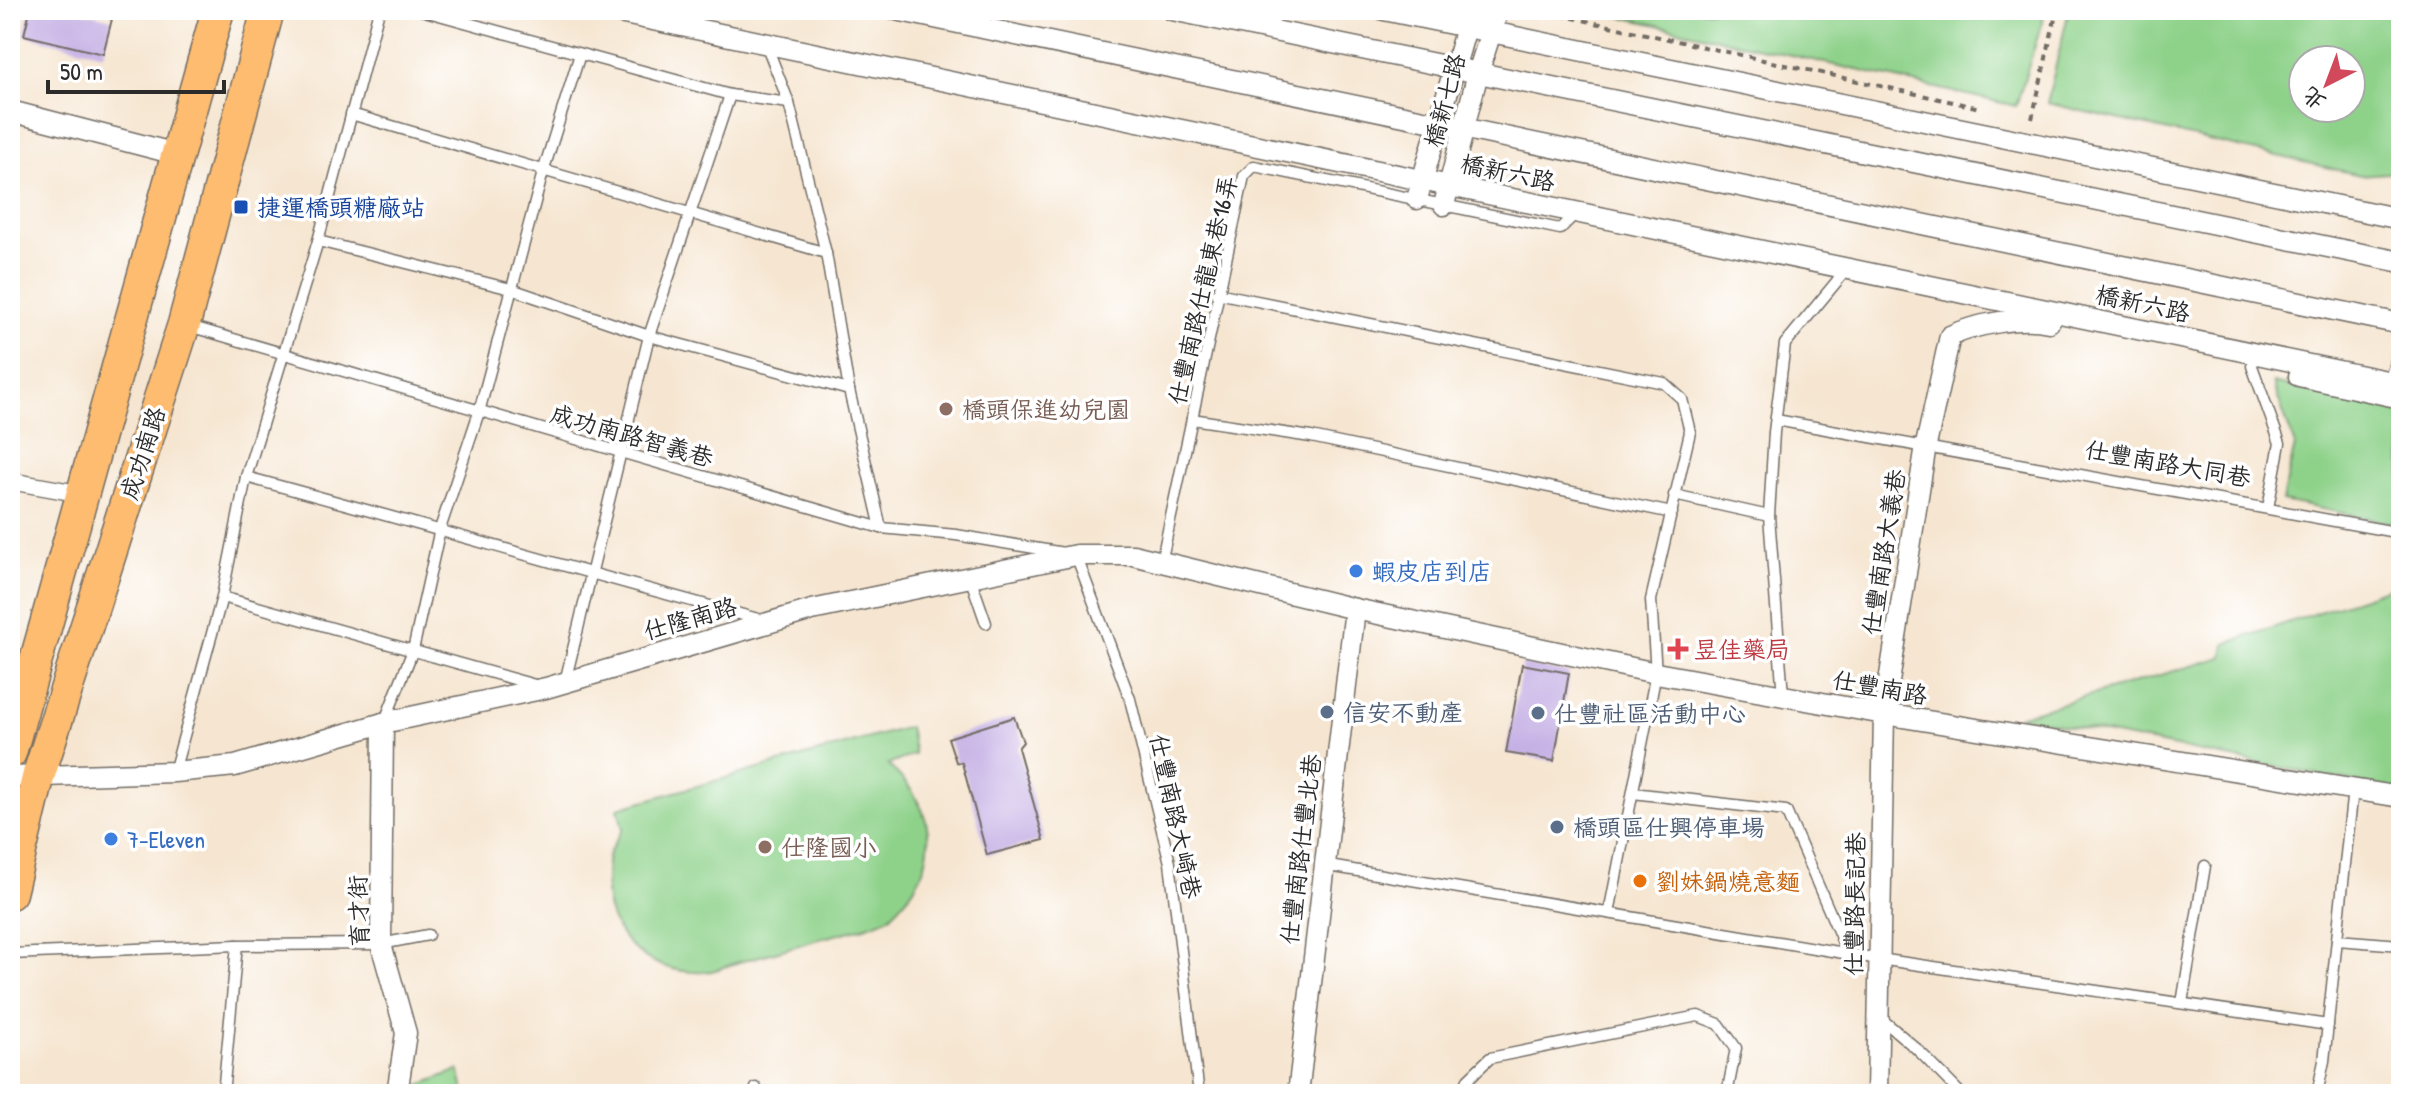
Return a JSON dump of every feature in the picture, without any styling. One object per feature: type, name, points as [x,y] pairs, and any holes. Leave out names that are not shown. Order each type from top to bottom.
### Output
[{"type":"main road","name":"成功南路","points":[[10,753],[218,10]]},
{"type":"main road","name":"成功南路","points":[[10,893],[24,776],[184,324],[268,10]]},
{"type":"street","name":"橋新六路","points":[[605,10],[766,43],[1446,196],[1576,213],[2397,390]]},
{"type":"street","name":"橋新六路","points":[[896,10],[2401,324]]},
{"type":"street","points":[[1172,10],[2401,262]]},
{"type":"street","points":[[1384,10],[1469,18],[1491,32],[2401,219]]},
{"type":"street","name":"橋新七路","points":[[1446,196],[1498,10]]},
{"type":"street","name":"橋新七路","points":[[1420,190],[1469,18]]},
{"type":"street","points":[[10,111],[176,154]]},
{"type":"street","points":[[1926,445],[1950,336],[1964,329],[2032,318],[2252,366],[2397,390],[2401,359]]},
{"type":"street","name":"仕豐南路大義巷","points":[[1884,714],[1926,445]]},
{"type":"street","points":[[10,481],[83,494]]},
{"type":"street","name":"仕隆南路","points":[[24,776],[174,772],[235,766],[383,723],[556,685],[812,610],[1076,555],[1133,555],[1355,609]]},
{"type":"street","name":"仕豐南路","points":[[1355,609],[1656,673],[1783,696],[2401,797]]},
{"type":"street","name":"仕豐南路仕豐北巷","points":[[1298,1094],[1355,609]]},
{"type":"street","name":"仕豐路長記巷","points":[[1877,1094],[1884,714]]},
{"type":"street","name":"育才街","points":[[383,723],[381,944],[406,1033],[397,1094]]},
{"type":"lane","points":[[174,772],[222,597],[246,477],[318,241],[379,10]]},
{"type":"lane","points":[[421,10],[730,95],[789,103]]},
{"type":"lane","points":[[766,43],[789,103],[826,253],[849,390],[881,528]]},
{"type":"lane","points":[[383,723],[413,650],[440,529],[479,412],[543,172],[580,54]]},
{"type":"lane","points":[[222,597],[413,650],[556,685],[593,575],[649,336],[730,95]]},
{"type":"lane","points":[[351,114],[826,253]]},
{"type":"lane","name":"仕豐南路仕龍東巷16弄","points":[[1161,563],[1244,176],[1254,166],[1420,190]]},
{"type":"lane","points":[[318,241],[511,289],[649,336],[849,390]]},
{"type":"lane","points":[[1783,696],[1769,516],[1785,344],[1847,269]]},
{"type":"lane","points":[[1217,293],[1664,383],[1682,399],[1690,432],[1651,600],[1656,673],[1609,913]]},
{"type":"lane","name":"成功南路智義巷","points":[[184,324],[881,528],[956,535],[1076,555]]},
{"type":"lane","points":[[2252,366],[2280,443],[2268,508]]},
{"type":"lane","points":[[1192,419],[1311,437],[1672,513]]},
{"type":"lane","name":"仕豐南路大同巷","points":[[1776,420],[2401,533]]},
{"type":"lane","points":[[246,477],[772,623]]},
{"type":"lane","points":[[1674,495],[1769,516]]},
{"type":"lane","name":"仕豐南路大崎巷","points":[[1076,555],[1130,699],[1170,863],[1199,1094]]},
{"type":"lane","points":[[970,577],[986,623]]},
{"type":"lane","points":[[2317,1094],[2328,1025],[2353,789]]},
{"type":"lane","points":[[1633,793],[1786,811],[1848,954]]},
{"type":"lane","points":[[1323,865],[1879,959],[2328,1025]]},
{"type":"lane","points":[[2182,1003],[2205,866]]},
{"type":"lane","points":[[10,954],[237,945],[381,944],[428,935]]},
{"type":"lane","points":[[2337,940],[2401,945]]},
{"type":"lane","points":[[223,1094],[237,945]]},
{"type":"lane","points":[[1464,1094],[1468,1079],[1490,1058],[1698,1016],[1719,1024],[1736,1048],[1727,1094]]},
{"type":"lane","points":[[1878,1016],[1918,1050],[1961,1094]]},
{"type":"path","points":[[1537,10],[1986,109]]},
{"type":"path","points":[[2032,119],[2057,10]]},
{"type":"green space","points":[[1591,10],[2046,10],[2016,106]]},
{"type":"green space","points":[[2069,10],[2401,10],[2401,172],[2360,175],[2047,103]]},
{"type":"green space","points":[[2273,383],[2401,413],[2401,525],[2282,501],[2295,446]]},
{"type":"green space","points":[[2401,584],[2401,788],[2396,790],[2018,716],[2223,657],[2225,644]]},
{"type":"green space","points":[[909,727],[915,754],[888,765],[918,801],[926,820],[928,840],[919,879],[890,916],[866,926],[704,972],[665,967],[648,959],[621,935],[607,901],[606,881],[608,856],[623,829],[618,808]]},
{"type":"green space","points":[[459,1070],[465,1094],[409,1094],[412,1088]]},
{"type":"building","points":[[30,10],[74,10],[112,19],[103,54],[24,35]]},
{"type":"building","name":"仕豐社區活動中心","points":[[1522,664],[1569,673],[1554,761],[1506,753]]},
{"type":"building","points":[[1014,717],[1023,742],[1018,748],[1044,840],[987,855],[962,763],[956,762],[948,738]]},
{"type":"place","name":"捷運橋頭糖廠站","points":[[241,207]]},
{"type":"place","name":"橋頭保進幼兒園","points":[[946,409]]},
{"type":"place","name":"蝦皮店到店","points":[[1356,571]]},
{"type":"place","name":"昱佳藥局","points":[[1678,649]]},
{"type":"place","name":"信安不動產","points":[[1327,712]]},
{"type":"place","name":"仕豐社區活動中心","points":[[1538,713]]},
{"type":"place","name":"橋頭區仕興停車場","points":[[1557,827]]},
{"type":"place","name":"7-Eleven","points":[[111,839]]},
{"type":"place","name":"仕隆國小","points":[[765,847]]},
{"type":"place","name":"劉妹鍋燒意麵","points":[[1640,881]]}]
